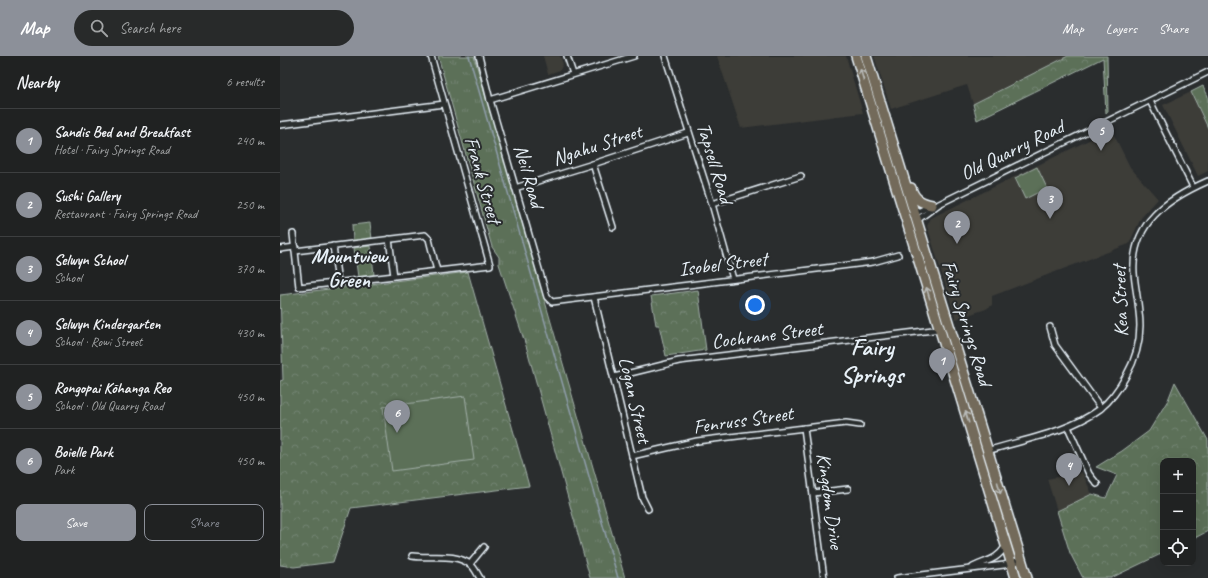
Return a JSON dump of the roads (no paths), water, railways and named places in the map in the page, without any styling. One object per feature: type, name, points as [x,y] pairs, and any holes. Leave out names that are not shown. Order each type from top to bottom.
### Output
[{"type":"highway","name":"Fairy Springs Road","points":[[856,56],[1006,546],[1026,578]]},
{"type":"highway","name":"Fairy Springs Road","points":[[866,56],[988,451],[1016,562],[1016,578]]},
{"type":"highway","points":[[880,102],[878,110],[885,132],[880,136]]},
{"type":"highway","points":[[894,148],[903,162],[913,194],[921,202],[936,204]]},
{"type":"highway","points":[[889,164],[896,174],[907,208],[917,218],[913,226],[918,246],[918,258]]},
{"type":"street","name":"Frank Street","points":[[431,56],[490,264],[437,271]]},
{"type":"street","name":"Neil Road","points":[[479,56],[490,100],[547,297],[552,302]]},
{"type":"street","points":[[568,56],[573,74]]},
{"type":"street","points":[[490,100],[634,56]]},
{"type":"street","name":"Tapsell Road","points":[[665,56],[688,133],[712,204],[733,279]]},
{"type":"street","name":"Old Quarry Road","points":[[917,218],[918,212],[1208,72]]},
{"type":"street","points":[[1150,101],[1193,188]]},
{"type":"street","points":[[280,125],[444,104]]},
{"type":"street","name":"Ngahu Street","points":[[515,188],[688,133]]},
{"type":"street","points":[[593,164],[613,227]]},
{"type":"street","points":[[712,204],[802,176]]},
{"type":"street","name":"Kea Street","points":[[978,454],[1068,427],[1101,408],[1115,394],[1129,371],[1137,348],[1139,336],[1139,313],[1134,272],[1134,258],[1140,237],[1155,213],[1173,199],[1208,181]]},
{"type":"street","points":[[280,249],[295,249],[333,246],[428,236],[437,271],[300,287],[295,249],[293,234]]},
{"type":"street","points":[[389,239],[394,276]]},
{"type":"street","points":[[333,246],[338,282]]},
{"type":"street","name":"Isobel Street","points":[[552,302],[873,262],[898,255]]},
{"type":"street","name":"Logan Street","points":[[594,297],[642,497],[648,509]]},
{"type":"street","points":[[1050,327],[1055,345],[1101,408]]},
{"type":"street","name":"Cochrane Street","points":[[614,376],[679,362],[950,328]]},
{"type":"street","name":"Fenruss Street","points":[[632,456],[697,441],[846,423],[860,425]]},
{"type":"street","points":[[1068,427],[1089,474],[1097,484]]},
{"type":"street","name":"Kingdom Drive","points":[[804,428],[824,578]]},
{"type":"street","points":[[813,493],[848,489]]},
{"type":"street","points":[[967,570],[994,559],[1006,546]]},
{"type":"street","points":[[470,564],[484,547]]},
{"type":"street","points":[[412,556],[443,556],[458,559],[470,564],[480,578]]},
{"type":"street","points":[[898,578],[932,576],[1016,562]]},
{"type":"waterway","points":[[469,56],[618,578]]},
{"type":"place","name":"Rongopai Kōhanga Reo","points":[[1101,151]]},
{"type":"place","name":"Selwyn School","points":[[1050,219]]},
{"type":"place","name":"Sushi Gallery","points":[[957,244]]},
{"type":"place","name":"Sandis Bed and Breakfast","points":[[942,381]]},
{"type":"place","name":"Boielle Park","points":[[397,433]]},
{"type":"place","name":"Selwyn Kindergarten","points":[[1069,486]]},
{"type":"district","name":"Mountview Green","points":[[349,268]]},
{"type":"district","name":"Fairy Springs","points":[[872,361]]}]
